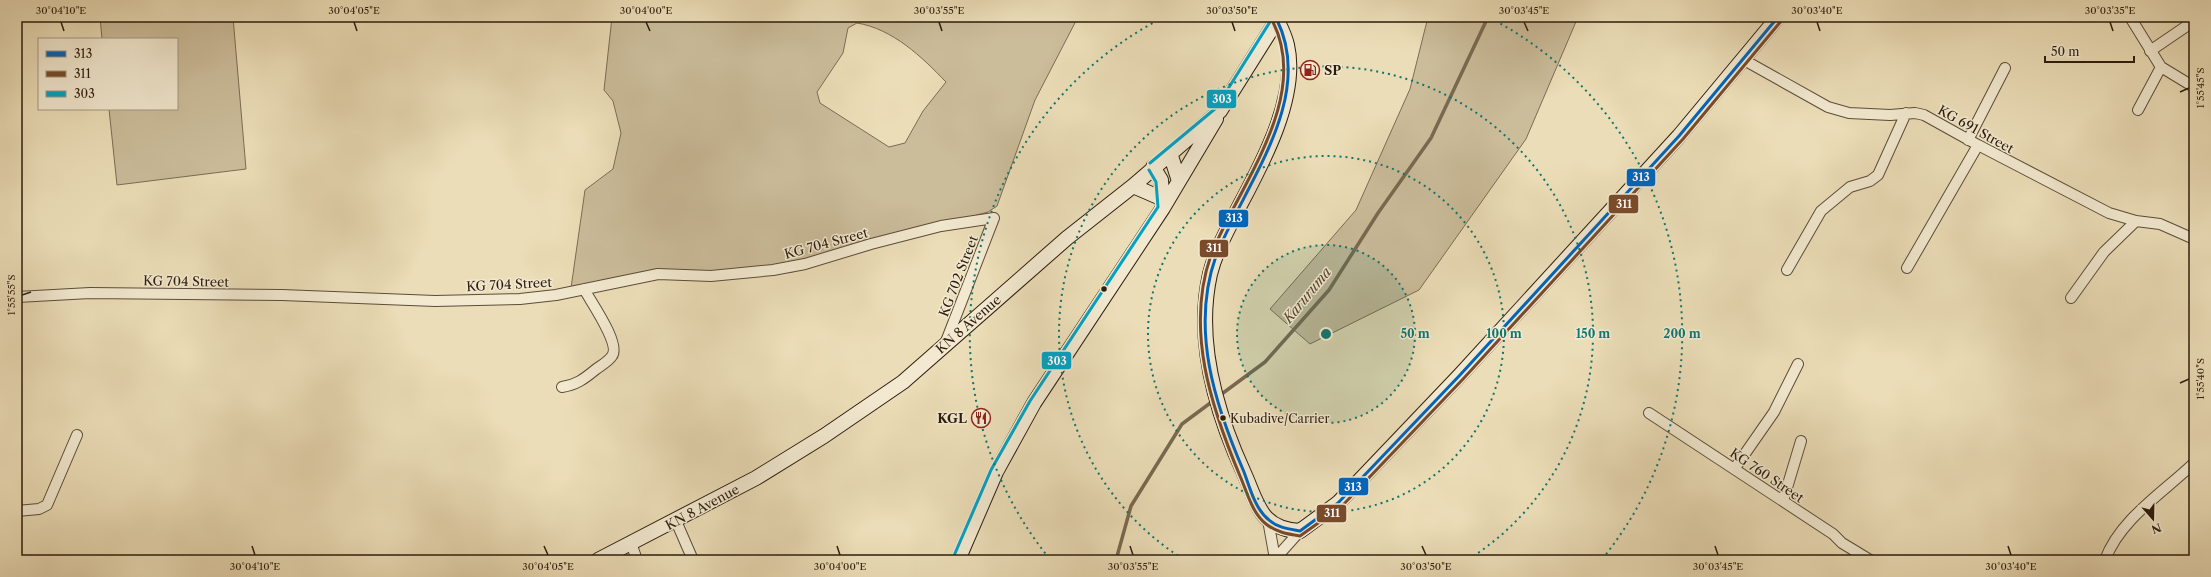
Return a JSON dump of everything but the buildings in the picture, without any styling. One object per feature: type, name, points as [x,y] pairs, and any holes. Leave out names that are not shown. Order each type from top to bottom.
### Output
[{"type":"main road","points":[[1278,18],[1287,45],[1289,59],[1284,109],[1251,186],[1222,240],[1213,263],[1210,275],[1206,316],[1206,343],[1211,380],[1238,460],[1256,502],[1268,520],[1277,527],[1300,531],[1338,503],[1465,370],[1679,136],[1744,60],[1778,17]]},
{"type":"main road","name":"KN 8 Avenue","points":[[598,560],[676,521],[756,478],[824,436],[903,382],[1067,238],[1133,186],[1220,111],[1278,18]]},
{"type":"main road","points":[[958,560],[996,472],[1034,403],[1179,181],[1220,111]]},
{"type":"main road","points":[[1170,153],[1179,181]]},
{"type":"main road","points":[[1153,168],[1161,180],[1163,204]]},
{"type":"main road","points":[[1133,186],[1163,204]]},
{"type":"street","points":[[2130,17],[2161,67],[2194,87]]},
{"type":"street","points":[[2150,51],[2194,21]]},
{"type":"street","name":"KG 691 Street","points":[[1744,60],[1828,107],[1849,113],[1890,115],[1906,113],[1924,115],[1968,140],[2103,210],[2136,221],[2160,224],[2194,238]]},
{"type":"street","points":[[2138,110],[2161,67]]},
{"type":"street","points":[[1968,140],[2005,68]]},
{"type":"street","points":[[1787,270],[1821,211],[1850,187],[1870,181],[1878,175],[1906,113]]},
{"type":"street","points":[[1907,268],[1978,145]]},
{"type":"street","name":"KG 702 Street","points":[[945,344],[994,218]]},
{"type":"street","name":"KG 704 Street","points":[[17,297],[90,293],[282,295],[435,301],[520,299],[584,289],[658,274],[710,276],[773,270],[805,264],[871,244],[941,226],[994,218]]},
{"type":"street","points":[[2071,298],[2104,252],[2136,221]]},
{"type":"street","points":[[562,387],[572,386],[582,381],[612,356],[614,350],[610,335],[584,289]]},
{"type":"street","points":[[1735,468],[1774,412],[1798,364]]},
{"type":"street","name":"KG 760 Street","points":[[1649,413],[1735,468],[1870,560]]},
{"type":"street","points":[[17,512],[47,505],[77,435]]},
{"type":"street","points":[[1783,501],[1801,441]]},
{"type":"street","points":[[2105,560],[2108,551],[2142,509],[2194,463]]},
{"type":"street","points":[[1268,520],[1274,560]]},
{"type":"street","points":[[676,521],[693,560]]},
{"type":"street","points":[[1274,560],[1300,531]]},
{"type":"street","points":[[631,543],[638,560]]},
{"type":"shaded area","points":[[100,17],[233,17],[246,169],[117,185],[109,110],[178,110],[178,38],[102,38]]},
{"type":"shaded area","points":[[612,17],[1078,17],[1035,100],[997,206],[988,212],[896,237],[792,272],[740,276],[652,271],[571,288],[585,190],[613,169],[621,133],[613,101],[604,90]],"holes":[[[857,23],[883,31],[906,45],[946,82],[923,111],[905,143],[889,147],[820,103],[817,92],[843,53],[848,28]]]},
{"type":"shaded area","points":[[1428,17],[1578,17],[1526,139],[1419,290],[1310,344],[1270,309],[1356,210],[1410,89]]},
{"type":"waterway","name":"Karuruma","points":[[1219,396],[1265,362],[1329,290],[1378,213],[1431,138],[1488,17]]},
{"type":"waterway","name":"Karuruma","points":[[1116,560],[1131,506],[1182,424],[1213,401]]},
{"type":"transit line","name":"303","points":[[1150,163],[1216,108],[1273,17]]},
{"type":"transit line","name":"313","points":[[1277,20],[1287,50],[1288,80],[1282,111],[1272,141],[1216,256],[1209,283],[1205,311],[1206,339],[1209,366],[1224,420],[1257,504],[1260,510],[1272,523],[1284,528],[1300,531],[1338,503],[1460,375],[1679,136],[1778,17]]},
{"type":"transit line","name":"311","points":[[1273,22],[1282,51],[1283,81],[1277,111],[1267,141],[1211,255],[1204,283],[1200,311],[1201,339],[1211,395],[1229,450],[1253,508],[1261,519],[1270,527],[1282,532],[1300,536],[1342,506],[1464,378],[1683,139],[1782,20]]},
{"type":"transit line","name":"303","points":[[953,558],[991,470],[1030,401],[1158,207],[1156,182],[1149,170]]},
{"type":"place","name":"SP","points":[[1310,70]]},
{"type":"place","name":"KGL","points":[[981,418]]},
{"type":"place","name":"Kubadive/Carrier","points":[[1223,418]]}]
